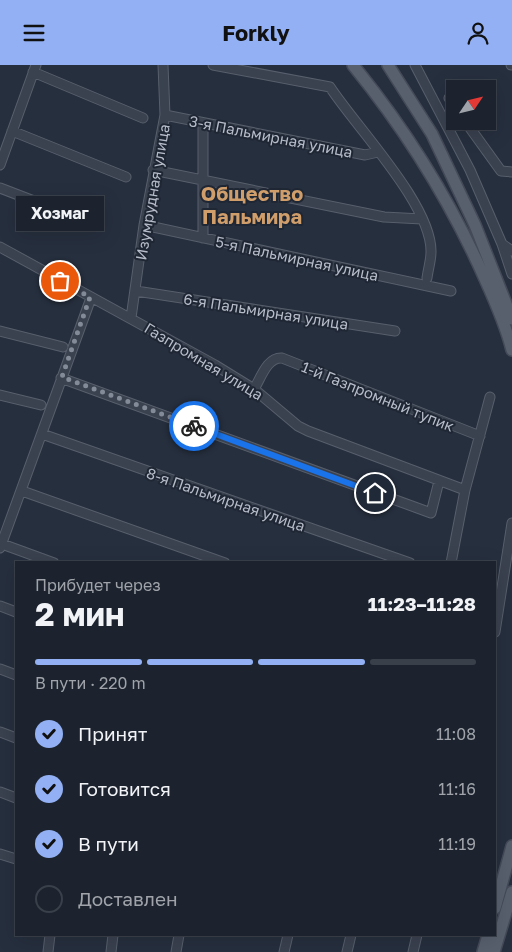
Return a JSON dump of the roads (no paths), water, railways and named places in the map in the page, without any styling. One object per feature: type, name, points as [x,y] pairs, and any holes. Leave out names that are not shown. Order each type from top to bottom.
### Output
[{"type":"main road","points":[[353,65],[380,98],[423,162],[468,242],[491,293],[512,350]]},
{"type":"main road","points":[[388,65],[432,134],[475,225],[512,319]]},
{"type":"main road","points":[[496,904],[512,846]]},
{"type":"main road","points":[[494,952],[512,892]]},
{"type":"main road","points":[[483,952],[488,936]]},
{"type":"street","name":"Изумрудная улица","points":[[131,318],[144,225],[165,115],[163,65]]},
{"type":"street","points":[[213,65],[330,87],[403,183],[422,219],[431,253],[427,278]]},
{"type":"street","points":[[415,65],[470,170],[502,244],[512,275]]},
{"type":"street","points":[[0,165],[35,69],[143,118]]},
{"type":"street","name":"3-я Пальмирная улица","points":[[165,115],[365,155],[378,152]]},
{"type":"street","points":[[203,123],[203,238]]},
{"type":"street","points":[[471,130],[501,171],[512,172]]},
{"type":"street","points":[[12,131],[126,177]]},
{"type":"street","points":[[154,170],[384,217],[422,219]]},
{"type":"street","points":[[0,188],[98,226]]},
{"type":"street","name":"5-я Пальмирная улица","points":[[144,225],[451,291]]},
{"type":"street","points":[[502,244],[512,251]]},
{"type":"street","name":"Газпромная улица","points":[[0,247],[131,318],[254,389],[298,426],[465,490]]},
{"type":"street","name":"6-я Пальмирная улица","points":[[136,291],[395,331]]},
{"type":"street","points":[[48,561],[1,546],[90,297]]},
{"type":"street","points":[[0,331],[63,347]]},
{"type":"street","name":"1-й Газпромный тупик","points":[[254,389],[270,362],[276,358],[282,358],[480,436]]},
{"type":"street","points":[[62,377],[430,513],[439,481]]},
{"type":"street","points":[[0,395],[41,405]]},
{"type":"street","points":[[451,561],[465,490],[490,397]]},
{"type":"street","name":"8-я Пальмирная улица","points":[[42,434],[404,561]]},
{"type":"street","points":[[22,491],[219,561]]},
{"type":"street","points":[[496,626],[512,523]]},
{"type":"street","points":[[0,606],[15,612]]},
{"type":"street","points":[[0,669],[15,675]]},
{"type":"street","points":[[0,732],[15,738]]},
{"type":"street","points":[[0,792],[15,798]]},
{"type":"street","points":[[0,854],[15,859]]},
{"type":"street","points":[[48,952],[50,936]]},
{"type":"street","points":[[110,952],[113,936]]},
{"type":"street","points":[[176,952],[179,936]]},
{"type":"street","points":[[284,952],[288,936]]},
{"type":"street","points":[[347,952],[351,936]]},
{"type":"street","points":[[413,952],[417,936]]},
{"type":"place","name":"Хозмаг","points":[[60,281]]},
{"type":"district","name":"Общество Пальмира","points":[[252,204]]}]
